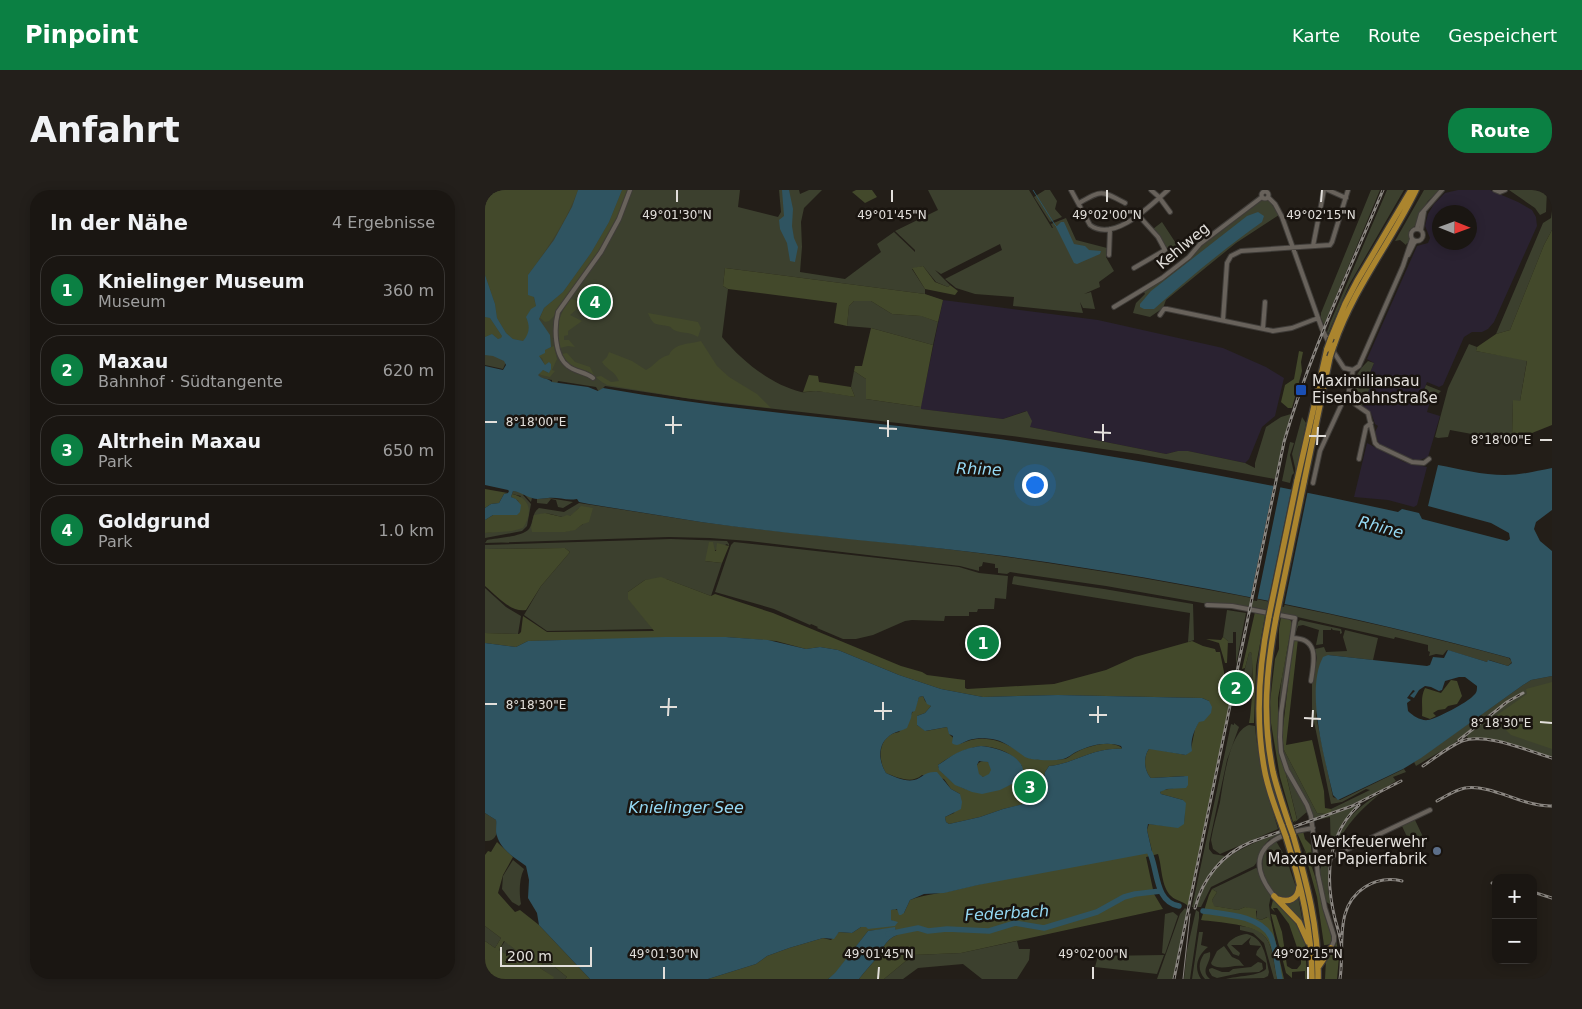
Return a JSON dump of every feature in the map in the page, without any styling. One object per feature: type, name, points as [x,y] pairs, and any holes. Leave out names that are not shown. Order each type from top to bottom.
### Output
[{"type":"highway","points":[[1318,979],[1317,942],[1308,886],[1274,773],[1267,720],[1267,675],[1327,349],[1354,286],[1414,192],[1422,190]]},
{"type":"highway","points":[[1312,979],[1307,913],[1299,877],[1264,768],[1260,730],[1260,673],[1269,616],[1318,401],[1330,357],[1357,292],[1414,192]]},
{"type":"highway","points":[[1276,898],[1288,901],[1295,898],[1299,891],[1299,877]]},
{"type":"highway","points":[[1276,898],[1303,929],[1311,955]]},
{"type":"highway","points":[[1317,942],[1324,948],[1331,948]]},
{"type":"highway","points":[[1318,968],[1331,948]]},
{"type":"street","points":[[593,378],[568,367],[562,360],[556,340],[558,312],[601,252],[619,219],[630,190]]},
{"type":"street","points":[[1071,190],[1092,227],[1110,229],[1139,216],[1168,190]]},
{"type":"street","points":[[1151,190],[1170,212]]},
{"type":"street","points":[[1313,246],[1324,190]]},
{"type":"street","points":[[1329,190],[1346,198]]},
{"type":"street","points":[[1223,320],[1227,262],[1231,256],[1241,252],[1331,244],[1348,190]]},
{"type":"street","points":[[1406,259],[1412,238],[1411,233],[1419,229],[1424,210],[1442,190]]},
{"type":"street","points":[[1495,190],[1500,192],[1505,190]]},
{"type":"street","points":[[1079,203],[1098,192],[1104,191],[1125,203]]},
{"type":"street","points":[[1264,192],[1265,199],[1268,197],[1275,204],[1282,217],[1322,329],[1340,363],[1346,369],[1353,370],[1359,366],[1414,243],[1423,238],[1423,233],[1419,229]]},
{"type":"street","name":"Kehlweg","points":[[1113,307],[1162,278],[1264,192]]},
{"type":"street","points":[[1133,268],[1165,250],[1158,237],[1139,216]]},
{"type":"street","points":[[1109,255],[1110,229]]},
{"type":"street","points":[[1412,238],[1416,241]]},
{"type":"street","points":[[1263,328],[1265,302]]},
{"type":"street","points":[[1161,315],[1164,309],[1167,309],[1273,331],[1292,328],[1318,318]]},
{"type":"street","points":[[1313,482],[1320,451],[1344,399],[1348,396],[1353,370]]},
{"type":"street","points":[[1348,396],[1355,404],[1368,413],[1375,442],[1383,450],[1414,463],[1424,464],[1429,459]]},
{"type":"street","points":[[1359,459],[1366,427],[1371,423]]},
{"type":"street","points":[[1207,605],[1232,606],[1295,618],[1279,737],[1283,759],[1311,814],[1316,861],[1325,908],[1334,936],[1331,948]]},
{"type":"street","points":[[1292,638],[1303,640],[1313,651],[1315,659],[1311,681]]},
{"type":"street","points":[[1316,861],[1329,858],[1430,810]]},
{"type":"street","points":[[1276,898],[1266,884],[1261,870],[1261,858],[1264,848],[1275,838],[1298,830],[1313,828]]},
{"type":"shaded area","points":[[1458,190],[1490,190],[1532,210],[1536,217],[1537,226],[1494,322],[1488,329],[1482,332],[1472,332],[1464,337],[1443,385],[1439,387],[1427,382],[1421,398],[1430,402],[1427,412],[1440,416],[1428,457],[1417,461],[1381,446],[1375,432],[1378,426],[1375,424],[1371,413],[1362,406],[1374,378],[1369,375],[1374,363],[1367,359],[1417,246],[1428,243],[1430,238],[1425,226],[1432,207],[1432,250],[1477,250],[1477,205],[1434,204],[1445,193]]},
{"type":"shaded area","points":[[943,300],[1098,320],[1223,348],[1266,367],[1284,378],[1275,416],[1262,427],[1249,459],[1245,463],[1188,451],[1166,454],[1030,427],[1026,411],[1003,419],[920,409]]},
{"type":"shaded area","points":[[1367,443],[1404,462],[1427,467],[1417,505],[1414,507],[1388,500],[1354,497]]},
{"type":"green space","points":[[485,190],[740,190],[738,207],[778,217],[781,212],[779,190],[799,190],[800,194],[809,190],[822,190],[804,208],[801,222],[800,272],[845,279],[881,252],[877,244],[894,232],[915,252],[895,231],[938,210],[928,190],[1029,190],[1052,228],[1051,224],[1066,218],[1076,240],[1107,248],[1106,257],[1114,271],[1099,282],[1100,287],[1084,294],[1091,292],[1095,309],[1083,308],[1080,302],[1083,313],[1013,306],[1014,297],[975,294],[956,288],[945,279],[1002,250],[1000,244],[941,274],[935,270],[950,285],[948,287],[936,282],[923,266],[912,269],[925,289],[925,294],[725,268],[723,286],[728,289],[722,337],[738,355],[757,370],[778,383],[801,392],[816,391],[855,397],[851,387],[854,371],[866,379],[866,399],[921,407],[921,409],[1003,419],[1027,411],[1032,421],[1030,427],[1166,454],[1188,451],[1245,463],[1255,468],[1266,427],[1281,417],[1291,414],[1275,479],[1138,454],[1012,436],[705,401],[605,386],[599,392],[596,387],[558,381],[557,384],[552,383],[552,380],[536,377],[506,362],[503,369],[485,365]]},
{"type":"green space","points":[[485,190],[578,190],[556,234],[528,275],[536,306],[528,336],[523,341],[513,339],[506,333],[497,318],[495,304],[485,275]]},
{"type":"green space","points":[[622,190],[630,190],[619,219],[601,252],[556,314],[549,321],[545,322],[540,318],[544,308],[563,292],[591,253],[609,222]]},
{"type":"green space","points":[[856,190],[872,190],[877,197],[865,203],[852,192]]},
{"type":"green space","points":[[1045,190],[1050,190],[1057,201],[1055,209],[1062,217],[1050,222],[1034,197]]},
{"type":"green space","points":[[1371,190],[1380,190],[1324,325],[1321,313]]},
{"type":"green space","points":[[1387,190],[1404,190],[1349,285],[1328,334],[1330,323]]},
{"type":"green space","points":[[1424,190],[1440,190],[1428,201],[1420,214],[1417,224],[1409,231],[1409,243],[1406,245],[1400,240],[1395,241]]},
{"type":"green space","points":[[1509,190],[1547,190],[1546,212],[1540,215],[1535,208]]},
{"type":"green space","points":[[1269,200],[1279,215],[1236,243],[1166,300],[1163,308],[1150,317],[1133,313],[1136,303],[1145,294],[1144,292],[1261,201]]},
{"type":"green space","points":[[1552,211],[1552,230],[1544,245],[1510,330],[1496,334],[1543,223],[1551,218]]},
{"type":"green space","points":[[1162,222],[1181,251],[1171,257],[1153,229]]},
{"type":"green space","points":[[1552,230],[1552,425],[1527,435],[1512,438],[1513,400],[1520,401],[1527,361],[1476,351],[1477,347],[1496,334],[1510,330],[1544,245]]},
{"type":"green space","points":[[923,266],[935,282],[948,287],[950,285],[958,291],[955,295],[925,289],[912,268]]},
{"type":"green space","points":[[725,268],[925,294],[943,300],[938,322],[921,316],[892,314],[871,301],[854,301],[849,306],[847,326],[834,323],[837,303],[728,289],[723,286]]},
{"type":"green space","points":[[570,299],[585,302],[570,315],[582,321],[568,331],[568,335],[564,336],[564,340],[569,340],[575,347],[560,348],[557,335],[559,322]]},
{"type":"green space","points":[[854,301],[871,301],[892,314],[922,316],[938,322],[933,345],[871,328],[847,326],[849,306]]},
{"type":"green space","points":[[648,313],[698,322],[701,328],[698,337],[655,324]]},
{"type":"green space","points":[[485,317],[490,318],[502,336],[501,338],[498,339],[492,334],[485,337]]},
{"type":"green space","points":[[871,328],[933,345],[921,407],[866,399],[866,379],[854,371],[855,366],[862,366]]},
{"type":"green space","points":[[701,341],[717,366],[729,377],[757,394],[771,408],[686,398],[607,385],[596,377],[601,376],[611,382],[619,381],[602,362],[609,352],[632,361],[646,370],[669,355],[678,346]]},
{"type":"green space","points":[[1469,344],[1477,347],[1476,351],[1527,360],[1520,401],[1513,401],[1512,438],[1499,439],[1450,430],[1448,437],[1435,437],[1448,388]]},
{"type":"green space","points":[[554,346],[557,359],[552,370],[555,371],[550,377],[541,375],[539,373],[543,370],[548,373],[542,358],[538,356],[544,350]]},
{"type":"green space","points":[[1299,351],[1303,352],[1302,371],[1292,408],[1288,408],[1281,402],[1285,385],[1294,379]]},
{"type":"green space","points":[[567,353],[575,362],[590,367],[594,376],[568,363],[562,354]]},
{"type":"green space","points":[[1368,361],[1374,363],[1369,375],[1374,378],[1362,406],[1352,397],[1351,392],[1353,382],[1361,368]]},
{"type":"green space","points":[[809,375],[818,376],[819,382],[851,387],[855,397],[817,391],[803,392]]},
{"type":"green space","points":[[1426,385],[1441,391],[1430,402],[1421,398]]},
{"type":"green space","points":[[1302,417],[1306,423],[1296,472],[1292,454]]},
{"type":"green space","points":[[1290,442],[1294,443],[1290,455],[1294,473],[1290,483],[1282,481]]},
{"type":"green space","points":[[485,489],[508,493],[504,494],[499,503],[491,504],[485,508]]},
{"type":"green space","points":[[513,491],[522,492],[532,498],[531,502],[523,495],[531,504],[527,526],[522,531],[485,538],[485,533],[492,532],[521,496],[512,494]]},
{"type":"green space","points":[[512,494],[523,499],[528,507],[528,517],[523,528],[512,531],[485,533],[485,520],[493,515],[516,515],[519,501],[511,497]]},
{"type":"green space","points":[[549,498],[573,502],[563,508],[558,507],[556,500],[551,499],[547,504],[537,503],[537,499]]},
{"type":"green space","points":[[579,503],[701,522],[931,547],[1070,566],[1197,588],[1322,613],[1447,642],[1509,658],[1512,662],[1508,666],[1447,650],[1443,655],[1429,656],[1428,645],[1258,608],[1231,604],[1208,604],[1106,586],[1010,572],[1007,574],[998,573],[998,568],[995,568],[995,564],[983,562],[982,566],[979,567],[979,571],[960,566],[710,538],[669,537],[485,543],[487,540],[526,532],[531,526],[535,513],[539,508],[564,512]],"holes":[[[579,508],[583,524],[570,531],[546,531],[542,514],[567,517]]]},
{"type":"green space","points":[[581,506],[593,508],[589,522],[575,530],[565,532],[532,532],[531,527],[534,515],[545,513],[562,517],[570,516]]},
{"type":"green space","points":[[671,539],[727,541],[729,546],[727,544],[714,551],[705,561],[722,563],[711,596],[666,579],[645,580],[628,592],[629,599],[653,629],[547,631],[524,615],[541,586],[570,552],[565,548],[485,549],[485,545]]},
{"type":"green space","points":[[709,542],[713,542],[715,551],[717,543],[729,546],[722,563],[705,561]]},
{"type":"green space","points":[[734,542],[959,567],[979,573],[1008,576],[1006,599],[995,598],[994,609],[978,609],[977,612],[969,612],[969,616],[945,616],[944,621],[905,621],[873,635],[856,639],[843,639],[774,609],[715,592],[731,545]]},
{"type":"green space","points":[[565,548],[570,552],[541,586],[526,610],[515,609],[499,599],[485,586],[485,549]]},
{"type":"green space","points":[[1014,576],[1193,604],[1194,640],[1188,642],[1190,613],[1012,584]]},
{"type":"green space","points":[[661,577],[711,596],[715,594],[773,613],[927,675],[965,680],[965,688],[967,689],[1054,684],[1106,670],[1135,657],[1192,641],[1220,652],[1226,694],[1231,697],[1188,906],[1173,898],[1165,887],[1158,854],[1146,857],[1154,894],[1163,909],[961,953],[913,955],[884,979],[859,979],[887,942],[897,935],[895,928],[868,931],[835,974],[828,979],[708,979],[756,964],[767,956],[789,948],[823,938],[831,940],[839,932],[852,933],[861,927],[897,923],[891,920],[891,910],[895,909],[904,913],[910,900],[916,898],[1152,851],[1147,830],[1149,824],[1168,826],[1184,823],[1185,807],[1183,800],[1161,794],[1160,792],[1174,788],[1185,776],[1151,778],[1146,768],[1147,752],[1149,749],[1154,749],[1186,755],[1191,749],[1195,729],[1209,701],[1202,698],[1058,695],[983,697],[941,689],[899,675],[838,650],[820,647],[806,649],[776,641],[726,637],[528,641],[516,647],[485,643],[485,633],[519,634],[521,632],[523,616],[547,632],[654,631],[628,599],[628,592],[645,580]]},
{"type":"green space","points":[[485,588],[506,607],[521,616],[518,634],[485,633]]},
{"type":"green space","points":[[1227,610],[1246,613],[1236,665],[1236,632],[1233,632],[1233,643],[1228,643],[1223,637]]},
{"type":"green space","points":[[1255,612],[1265,614],[1265,616],[1256,666],[1254,723],[1249,723],[1252,688],[1251,652],[1249,653],[1245,668],[1242,669]]},
{"type":"green space","points":[[1281,617],[1290,619],[1292,624],[1278,698],[1278,734],[1297,820],[1293,822],[1280,777],[1271,723],[1270,702],[1275,659],[1279,649]]},
{"type":"green space","points":[[1300,620],[1341,629],[1342,633],[1340,634],[1340,631],[1331,628],[1331,630],[1323,630],[1323,644],[1316,645],[1319,630],[1303,625],[1298,626],[1295,635],[1298,622]]},
{"type":"green space","points":[[1345,630],[1378,638],[1373,660],[1328,655],[1316,716],[1333,797],[1340,800],[1404,769],[1406,772],[1393,777],[1396,781],[1380,790],[1331,813],[1331,809],[1370,790],[1366,789],[1342,802],[1331,804],[1312,712],[1312,681],[1317,658],[1315,649],[1324,647],[1326,652],[1347,651],[1343,637]]},
{"type":"green space","points":[[1223,637],[1228,641],[1227,663],[1225,663],[1219,643],[1206,639],[1221,640]]},
{"type":"green space","points":[[1290,638],[1279,723],[1281,680]]},
{"type":"green space","points":[[1298,639],[1286,745],[1312,740],[1324,791],[1325,808],[1331,809],[1331,813],[1326,814],[1317,813],[1284,750],[1282,736],[1293,642]]},
{"type":"green space","points":[[1251,652],[1253,659],[1250,701],[1246,697],[1238,695],[1249,653]]},
{"type":"green space","points":[[1552,676],[1552,757],[1490,739],[1468,738],[1465,734],[1453,744],[1416,766],[1414,762],[1523,685],[1531,680]]},
{"type":"green space","points":[[1451,680],[1457,681],[1462,696],[1457,704],[1438,710],[1433,713],[1436,716],[1430,719],[1422,716],[1422,699],[1425,688],[1441,693]]},
{"type":"green space","points":[[1552,682],[1552,749],[1511,735],[1504,728],[1493,726],[1494,717],[1527,694],[1526,689]]},
{"type":"green space","points":[[1263,686],[1264,731],[1267,754],[1286,825],[1279,811],[1265,757],[1261,719]]},
{"type":"green space","points":[[923,696],[925,701],[931,706],[925,713],[917,716],[917,725],[926,731],[947,727],[950,735],[960,744],[974,739],[995,740],[1033,759],[1065,759],[1080,750],[1099,744],[1112,744],[1122,748],[1093,753],[1058,765],[1049,766],[1045,772],[1043,785],[1037,801],[949,824],[946,822],[945,817],[954,813],[960,794],[951,789],[944,779],[922,775],[909,780],[900,778],[886,773],[881,761],[883,743],[892,734],[899,732],[903,728],[919,697]],"holes":[[[975,747],[987,747],[1004,751],[1014,757],[1022,766],[1021,778],[1002,788],[983,792],[964,789],[939,769],[938,765],[958,753]]]},
{"type":"green space","points":[[1234,723],[1239,727],[1227,760],[1209,844],[1209,849],[1213,854],[1225,856],[1206,880],[1199,892],[1194,907],[1192,907],[1231,724],[1234,725]]},
{"type":"green space","points":[[1249,725],[1255,726],[1261,765],[1278,829],[1220,854],[1213,849],[1211,840],[1225,771],[1236,737],[1242,729]]},
{"type":"green space","points":[[1281,736],[1284,750],[1317,813],[1326,814],[1313,819],[1289,769],[1285,755]]},
{"type":"green space","points":[[1282,758],[1308,811],[1294,823],[1297,819]]},
{"type":"green space","points":[[984,761],[992,769],[984,777],[976,769]]},
{"type":"green space","points":[[1380,794],[1352,820],[1333,852],[1339,833],[1344,825],[1356,811]]},
{"type":"green space","points":[[1356,806],[1339,829],[1331,853],[1330,817],[1313,821]]},
{"type":"green space","points":[[485,813],[496,820],[497,824],[496,835],[489,841],[485,841]]},
{"type":"green space","points":[[1415,820],[1425,841],[1409,848],[1406,843],[1409,841],[1402,826]]},
{"type":"green space","points":[[1303,831],[1305,839],[1311,845],[1313,868],[1297,834]]},
{"type":"green space","points":[[1280,833],[1265,844],[1254,866],[1211,887],[1201,907],[1196,907],[1210,878],[1227,858],[1250,845]]},
{"type":"green space","points":[[1276,841],[1286,858],[1297,890],[1290,899],[1281,898],[1274,892],[1264,876],[1262,864],[1265,852]]},
{"type":"green space","points":[[497,842],[513,857],[503,875],[498,893],[515,912],[520,910],[539,925],[590,979],[565,979],[567,977],[545,959],[540,968],[554,977],[553,979],[485,979],[485,941],[495,948],[501,938],[485,926],[485,855],[488,851],[491,852]],"holes":[[[504,941],[526,958],[523,964],[499,950]]]},
{"type":"green space","points":[[1304,850],[1314,874],[1331,933],[1332,941],[1329,944],[1324,945],[1317,897]]},
{"type":"green space","points":[[513,860],[524,869],[520,882],[521,904],[519,906],[512,902],[502,889],[503,876]]},
{"type":"green space","points":[[1328,861],[1328,890],[1331,905],[1325,901],[1319,873],[1322,864]]},
{"type":"green space","points":[[1256,868],[1259,869],[1264,886],[1271,896],[1269,905],[1271,921],[1267,917],[1261,920],[1256,918],[1257,911],[1245,907],[1238,910],[1213,906],[1212,900],[1217,892],[1212,889]]},
{"type":"green space","points":[[1212,889],[1217,892],[1212,900],[1214,906],[1238,910],[1245,907],[1256,909],[1256,918],[1261,920],[1268,917],[1271,921],[1284,979],[1277,979],[1271,947],[1261,933],[1236,924],[1201,920]]},
{"type":"green space","points":[[1298,896],[1304,929],[1282,902]]},
{"type":"green space","points":[[1273,900],[1276,900],[1300,927],[1305,939],[1307,979],[1305,979],[1305,971],[1292,972],[1292,978],[1286,973],[1271,914],[1276,915],[1282,932],[1287,966],[1297,969],[1301,964],[1301,959],[1289,924],[1277,908],[1273,908],[1275,912],[1271,908]]},
{"type":"green space","points":[[1185,908],[1187,910],[1173,979],[1157,979],[1180,914]]},
{"type":"green space","points":[[1196,910],[1199,912],[1199,918],[1190,979],[1184,979],[1187,950]]},
{"type":"green space","points":[[1173,912],[1178,916],[1165,954],[1162,953],[1165,914]]},
{"type":"green space","points":[[485,926],[501,938],[495,948],[485,941]]},
{"type":"green space","points":[[1240,926],[1251,928],[1265,937],[1272,951],[1277,979],[1274,979],[1264,943],[1253,933],[1240,930]]},
{"type":"green space","points":[[1199,932],[1203,932],[1201,945],[1208,947],[1199,957],[1198,961],[1197,970],[1201,979],[1192,979]]},
{"type":"green space","points":[[1247,934],[1253,936],[1261,944],[1267,960],[1268,976],[1264,978],[1226,979],[1253,974],[1266,969],[1266,963],[1256,955],[1261,946],[1250,945],[1251,937],[1242,945],[1231,945],[1240,953],[1239,956],[1233,954],[1227,945],[1236,937]]},
{"type":"green space","points":[[1336,939],[1339,957],[1337,979],[1325,979],[1326,960],[1335,946]]},
{"type":"green space","points":[[505,941],[526,958],[523,965],[499,950]]},
{"type":"green space","points":[[1017,941],[1019,949],[1030,949],[1029,960],[1017,979],[982,979],[963,964],[918,968],[903,979],[884,979],[913,955],[961,953]]},
{"type":"green space","points":[[1224,946],[1232,957],[1239,960],[1244,966],[1216,967],[1212,965],[1211,963],[1217,951]]},
{"type":"green space","points":[[1210,952],[1206,973],[1210,979],[1205,979],[1200,970],[1200,964],[1204,954]]},
{"type":"green space","points":[[1164,955],[1157,974],[1095,967],[1098,956]]},
{"type":"green space","points":[[545,959],[567,977],[565,979],[553,979],[553,977],[540,968]]},
{"type":"green space","points":[[1258,962],[1262,963],[1263,969],[1259,972],[1240,973],[1217,978],[1212,976],[1209,971],[1212,968],[1222,972],[1229,972],[1233,969],[1251,967]]},
{"type":"water","name":"Rhine","points":[[578,190],[622,190],[609,222],[591,253],[563,292],[544,308],[539,319],[550,335],[551,347],[539,356],[545,365],[549,362],[551,364],[551,369],[549,373],[543,370],[538,375],[552,382],[588,387],[598,391],[603,388],[698,403],[1036,444],[1140,461],[1295,490],[1398,512],[1402,509],[1419,513],[1422,519],[1507,541],[1510,539],[1509,533],[1491,523],[1428,506],[1438,465],[1496,475],[1523,474],[1552,468],[1552,510],[1536,522],[1534,529],[1540,541],[1552,551],[1552,676],[1531,680],[1421,758],[1403,769],[1338,800],[1333,795],[1318,725],[1316,706],[1318,671],[1323,657],[1328,655],[1427,666],[1430,665],[1433,657],[1444,658],[1448,650],[1487,662],[1488,660],[1508,666],[1512,663],[1510,658],[1385,626],[1259,599],[1132,575],[1004,556],[701,522],[589,504],[579,502],[577,499],[534,499],[513,491],[511,497],[516,499],[521,505],[520,512],[517,515],[493,515],[485,520],[485,508],[491,504],[499,503],[504,494],[509,491],[485,485],[485,366],[503,370],[506,365],[504,361],[485,355],[485,337],[492,334],[498,339],[502,336],[490,318],[485,317],[485,275],[495,304],[497,318],[506,333],[513,339],[523,341],[529,329],[526,317],[531,309],[536,306],[534,297],[528,295],[528,275],[554,240],[572,207]],"holes":[[[1465,677],[1477,686],[1477,690],[1470,699],[1459,706],[1428,720],[1417,718],[1408,711],[1407,703],[1411,700],[1407,698],[1413,690],[1415,691],[1410,696],[1414,698],[1419,690],[1425,686],[1439,691],[1442,690],[1445,681]]]},
{"type":"water","points":[[782,190],[789,190],[793,209],[792,226],[798,247],[795,262],[790,261],[787,243],[780,229],[779,220],[784,216]]},
{"type":"water","points":[[1258,212],[1264,216],[1262,222],[1207,264],[1154,309],[1140,307],[1140,304],[1151,291],[1247,216]]},
{"type":"water","points":[[1061,222],[1064,222],[1074,244],[1085,246],[1089,250],[1101,251],[1100,254],[1077,264],[1074,263],[1056,227]]},
{"type":"water","name":"Knielinger See","points":[[665,637],[726,637],[768,640],[806,649],[820,647],[838,650],[899,675],[941,689],[983,697],[1058,695],[1202,698],[1209,701],[1212,707],[1211,713],[1204,721],[1199,722],[1192,739],[1192,751],[1186,755],[1149,749],[1147,752],[1146,768],[1151,778],[1188,776],[1186,788],[1167,789],[1160,792],[1161,794],[1183,800],[1186,803],[1184,824],[1178,828],[1148,824],[1147,830],[1152,852],[1150,853],[944,893],[924,894],[910,900],[904,913],[901,915],[899,915],[897,909],[891,910],[891,920],[898,922],[895,926],[868,929],[861,927],[852,933],[839,932],[834,939],[823,938],[789,948],[767,956],[756,964],[708,979],[590,979],[539,925],[537,913],[528,898],[529,880],[526,866],[502,845],[496,834],[496,820],[485,813],[485,643],[516,647],[528,641]],"holes":[[[923,696],[927,704],[931,706],[925,713],[917,716],[917,725],[925,731],[947,727],[949,734],[953,736],[952,743],[956,745],[974,739],[992,739],[1006,744],[1025,757],[1044,760],[1065,758],[1099,744],[1116,745],[1122,748],[1093,753],[1058,765],[1049,766],[1045,772],[1043,785],[1036,801],[949,824],[946,822],[945,817],[961,809],[962,802],[960,794],[951,789],[937,772],[926,774],[917,779],[900,779],[886,773],[881,763],[881,747],[887,738],[907,728],[919,697]]]},
{"type":"water","points":[[981,746],[1002,751],[1015,758],[1023,769],[1023,776],[1000,790],[982,794],[955,785],[939,770],[938,765],[958,752]],"holes":[[[979,761],[988,762],[991,770],[989,774],[983,777],[979,774],[977,765]]]},
{"type":"water","points":[[895,927],[897,935],[887,942],[859,979],[828,979],[835,973],[868,931]]},
{"type":"pier","points":[[1274,483],[1281,484],[1257,601],[1250,600]]},
{"type":"pier","points":[[1292,487],[1308,490],[1284,607],[1268,603]]},
{"type":"waterway","points":[[1033,190],[1057,227]]},
{"type":"waterway","points":[[1150,853],[1161,892],[1165,899],[1179,906]]},
{"type":"waterway","name":"Federbach","points":[[888,934],[918,928],[928,931],[947,929],[989,931],[1015,923],[1044,928],[1097,912],[1124,897],[1161,891]]},
{"type":"waterway","name":"Federbach","points":[[1203,911],[1250,920],[1266,930],[1273,942],[1280,979]]},
{"type":"tram line","points":[[1183,979],[1190,914]]},
{"type":"railway","points":[[1174,979],[1284,442],[1317,346],[1383,190]]},
{"type":"railway","points":[[1459,740],[1507,702],[1523,693]]},
{"type":"railway","points":[[1423,766],[1457,743],[1472,739],[1495,741],[1552,758]]},
{"type":"railway","points":[[1195,908],[1209,877],[1215,868],[1231,853],[1251,842],[1352,806],[1401,781]]},
{"type":"railway","points":[[1437,801],[1458,790],[1475,788],[1486,789],[1530,803],[1552,806]]},
{"type":"railway","points":[[1342,949],[1332,904],[1329,873],[1334,844],[1340,830],[1359,805]]},
{"type":"railway","points":[[1340,979],[1342,929],[1348,905],[1355,895],[1369,885],[1383,880],[1402,881]]},
{"type":"railway","points":[[1537,893],[1552,898]]},
{"type":"place","name":"Goldgrund","points":[[595,302]]},
{"type":"place","name":"Maximiliansau Eisenbahnstraße","points":[[1301,390]]},
{"type":"place","name":"Knielinger Museum","points":[[983,643]]},
{"type":"place","name":"Maxau","points":[[1236,688]]},
{"type":"place","name":"Altrhein Maxau","points":[[1030,787]]},
{"type":"place","name":"Werkfeuerwehr Maxauer Papierfabrik","points":[[1437,851]]}]
